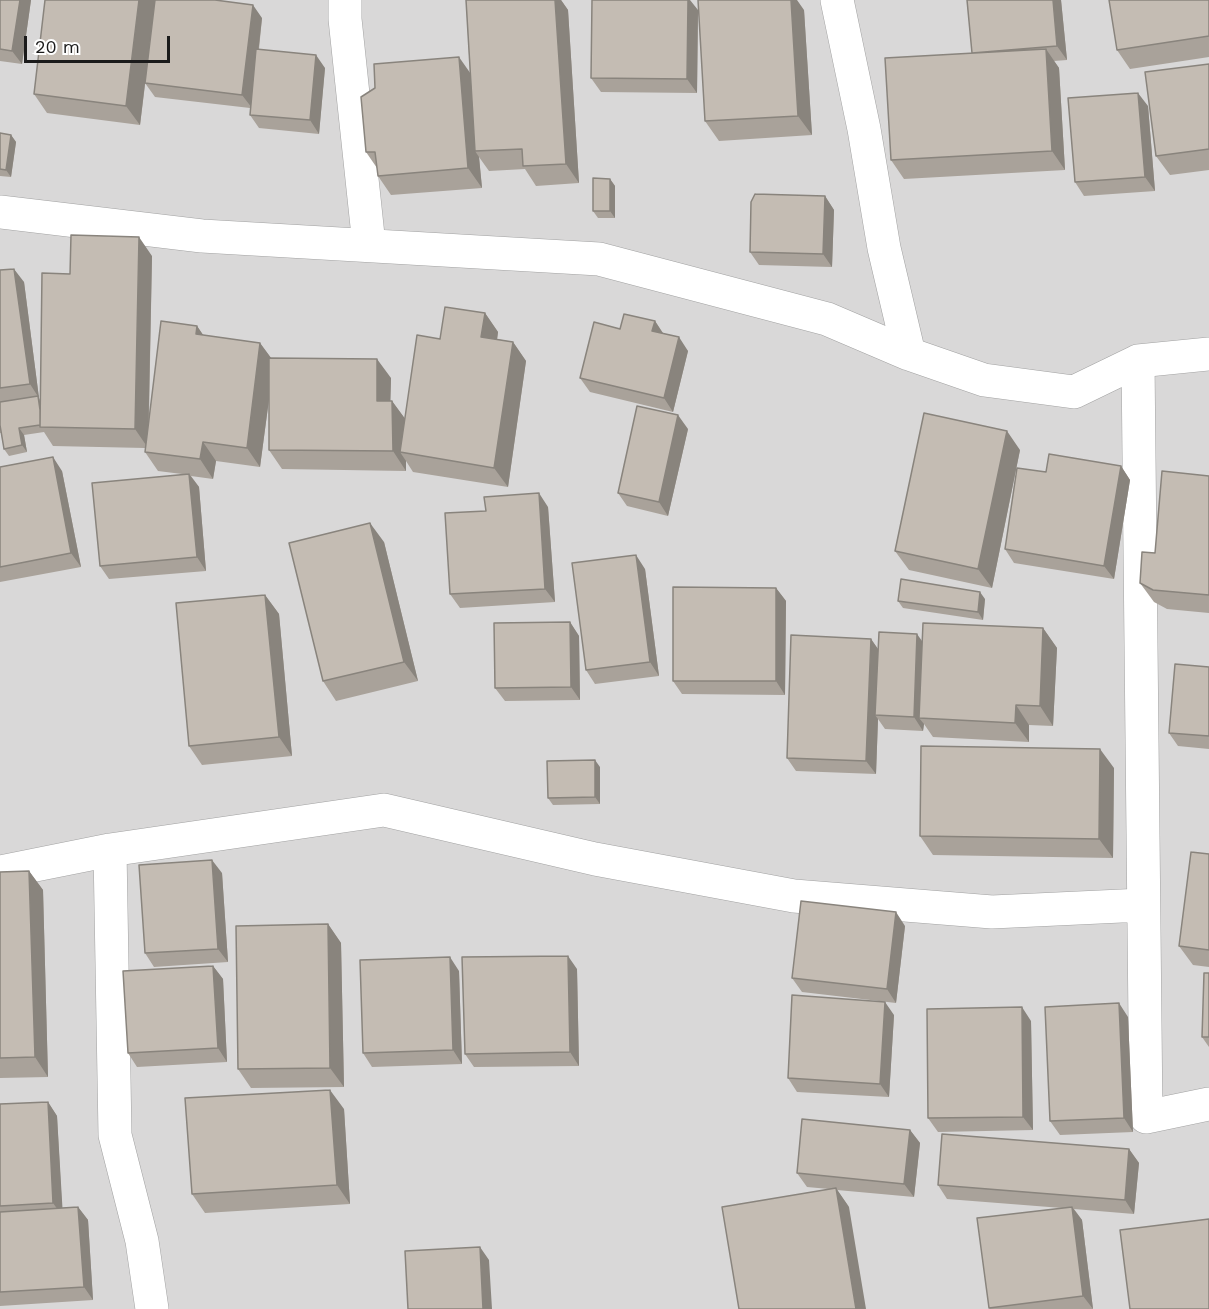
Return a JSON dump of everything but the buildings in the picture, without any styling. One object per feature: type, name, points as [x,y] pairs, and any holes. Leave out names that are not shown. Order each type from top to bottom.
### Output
[{"type":"street","points":[[345,0],[345,19],[369,245]]},
{"type":"street","points":[[837,0],[864,129],[884,248],[909,354]]},
{"type":"street","points":[[0,213],[202,236],[599,259],[827,319],[909,354],[984,380],[1074,392],[1138,361],[1209,354]]},
{"type":"street","points":[[1138,361],[1146,1117],[1209,1104]]},
{"type":"street","points":[[0,872],[110,850],[384,810],[595,859],[794,896],[992,912],[1143,905]]},
{"type":"street","points":[[110,850],[115,1135],[142,1241],[152,1309]]},
{"type":"shaded area","points":[[0,0],[1209,0],[1209,1309],[0,1309]]}]
